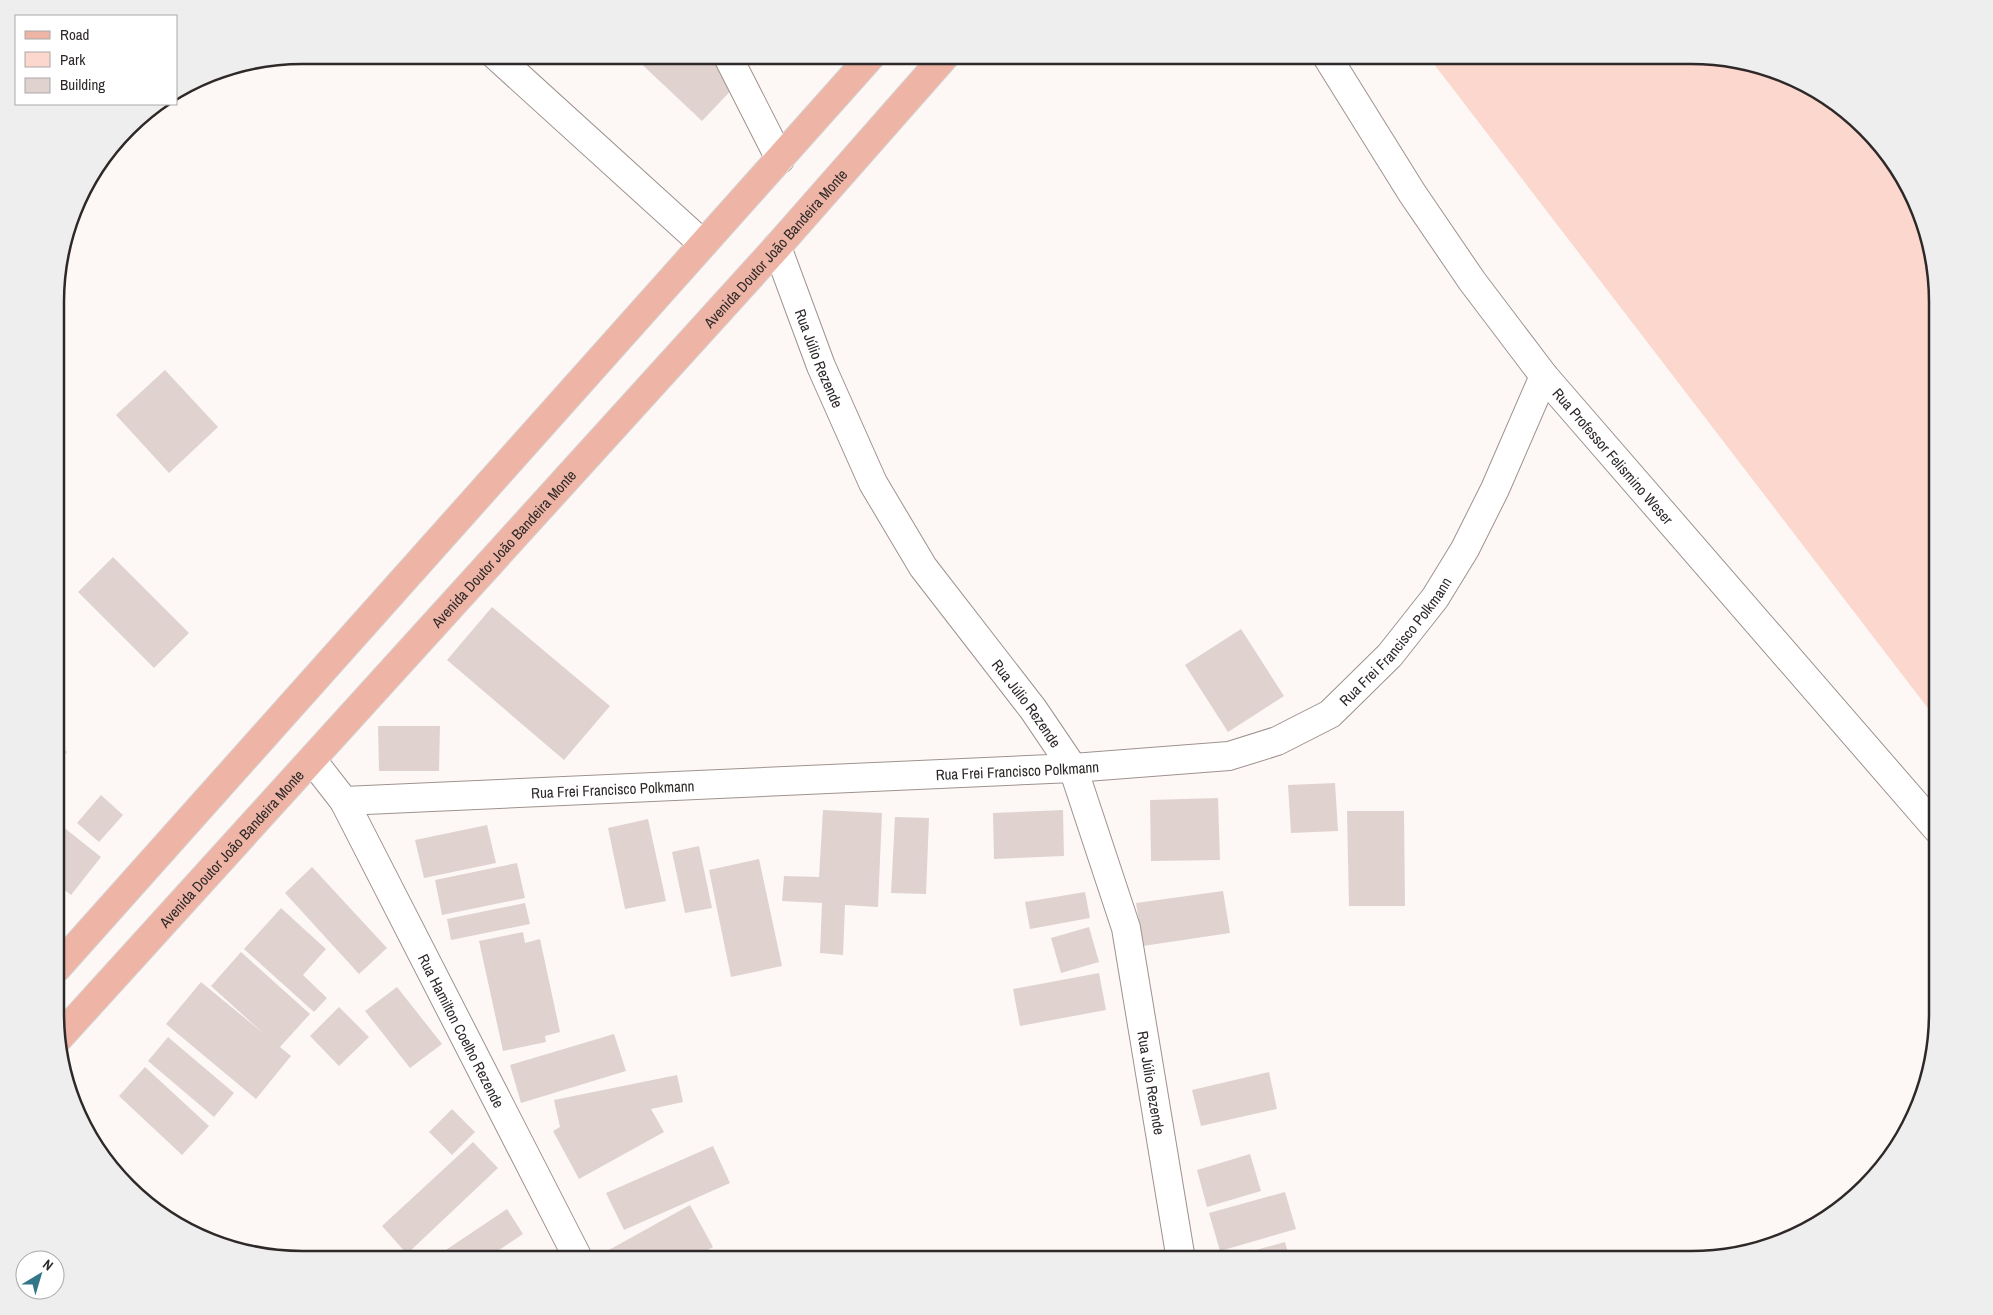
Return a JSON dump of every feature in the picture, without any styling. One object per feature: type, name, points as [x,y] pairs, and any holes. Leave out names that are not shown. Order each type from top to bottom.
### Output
[{"type":"main road","points":[[64,960],[864,64]]},
{"type":"main road","name":"Avenida Doutor João Bandeira Monte","points":[[64,1022],[312,760],[777,247],[938,64]]},
{"type":"street","points":[[505,64],[704,244]]},
{"type":"street","points":[[732,64],[780,159]]},
{"type":"street","name":"Rua Professor Felismino Weser","points":[[1332,64],[1412,193],[1472,281],[1544,376],[1929,818]]},
{"type":"street","name":"Rua Júlio Rezende","points":[[777,247],[814,350],[873,483],[923,567],[1033,709],[1074,768],[1126,928],[1180,1251]]},
{"type":"street","name":"Rua Frei Francisco Polkmann","points":[[344,801],[1074,768],[1229,756],[1277,741],[1330,714],[1390,655],[1435,598],[1465,549],[1491,497],[1524,426],[1544,376]]},
{"type":"street","points":[[312,760],[344,801]]},
{"type":"street","name":"Rua Hamilton Coelho Rezende","points":[[344,801],[574,1251]]},
{"type":"green space","points":[[1434,64],[1707,64],[1738,68],[1783,82],[1824,104],[1860,133],[1880,157],[1905,196],[1917,225],[1925,255],[1929,286],[1929,710]]},
{"type":"building","points":[[642,64],[727,64],[738,83],[702,121]]},
{"type":"building","points":[[165,370],[218,427],[169,473],[116,415]]},
{"type":"building","points":[[113,557],[189,633],[154,668],[78,592]]},
{"type":"building","points":[[492,607],[610,706],[564,760],[447,660]]},
{"type":"building","points":[[1241,629],[1284,696],[1228,732],[1185,665]]},
{"type":"building","points":[[378,726],[440,726],[439,771],[379,771]]},
{"type":"building","points":[[1335,783],[1338,831],[1291,833],[1288,785]]},
{"type":"building","points":[[101,795],[123,815],[99,842],[77,823]]},
{"type":"building","points":[[1218,798],[1220,860],[1151,861],[1150,800]]},
{"type":"building","points":[[823,810],[882,813],[878,907],[845,905],[843,955],[820,953],[822,903],[782,901],[784,876],[819,877]]},
{"type":"building","points":[[1063,810],[1064,856],[994,859],[993,813]]},
{"type":"building","points":[[1347,811],[1404,811],[1405,906],[1349,906]]},
{"type":"building","points":[[895,817],[929,818],[926,894],[891,893]]},
{"type":"building","points":[[648,819],[666,901],[625,909],[608,828]]},
{"type":"building","points":[[487,825],[496,863],[424,878],[415,840]]},
{"type":"building","points":[[64,828],[101,857],[71,895],[64,890]]},
{"type":"building","points":[[699,846],[712,908],[685,913],[672,852]]},
{"type":"building","points":[[759,859],[782,966],[731,977],[709,870]]},
{"type":"building","points":[[517,863],[525,898],[442,915],[435,880]]},
{"type":"building","points":[[312,867],[387,948],[359,974],[285,893]]},
{"type":"building","points":[[1223,891],[1230,933],[1143,946],[1136,903]]},
{"type":"building","points":[[1085,892],[1090,918],[1030,929],[1025,902]]},
{"type":"building","points":[[525,903],[530,924],[451,940],[447,919]]},
{"type":"building","points":[[281,908],[326,949],[303,975],[327,998],[314,1012],[244,949]]},
{"type":"building","points":[[1089,927],[1099,962],[1061,973],[1051,938]]},
{"type":"building","points":[[523,932],[525,943],[540,939],[560,1032],[545,1036],[546,1042],[503,1051],[479,941]]},
{"type":"building","points":[[241,952],[310,1014],[280,1047],[291,1056],[256,1099],[166,1024],[201,982],[263,1033],[211,986]]},
{"type":"building","points":[[1099,973],[1106,1010],[1020,1026],[1013,989]]},
{"type":"building","points":[[397,987],[442,1044],[410,1068],[365,1011]]},
{"type":"building","points":[[339,1007],[369,1037],[339,1066],[310,1036]]},
{"type":"building","points":[[614,1034],[626,1071],[521,1103],[510,1065]]},
{"type":"building","points":[[168,1037],[234,1093],[214,1117],[148,1061]]},
{"type":"building","points":[[145,1067],[209,1126],[182,1155],[119,1096]]},
{"type":"building","points":[[1269,1072],[1277,1109],[1201,1126],[1192,1090]]},
{"type":"building","points":[[677,1075],[683,1102],[651,1109],[664,1132],[579,1179],[553,1131],[560,1127],[554,1100]]},
{"type":"building","points":[[452,1109],[475,1132],[452,1155],[429,1132]]},
{"type":"building","points":[[473,1142],[498,1168],[410,1251],[404,1251],[382,1226]]},
{"type":"building","points":[[713,1146],[730,1183],[624,1230],[606,1193]]},
{"type":"building","points":[[1250,1154],[1261,1191],[1207,1207],[1197,1170]]},
{"type":"building","points":[[1285,1192],[1296,1229],[1220,1251],[1209,1213]]},
{"type":"building","points":[[690,1205],[713,1247],[706,1251],[607,1251]]},
{"type":"building","points":[[507,1209],[523,1234],[498,1251],[444,1251]]},
{"type":"building","points":[[1285,1242],[1288,1251],[1253,1251]]}]
